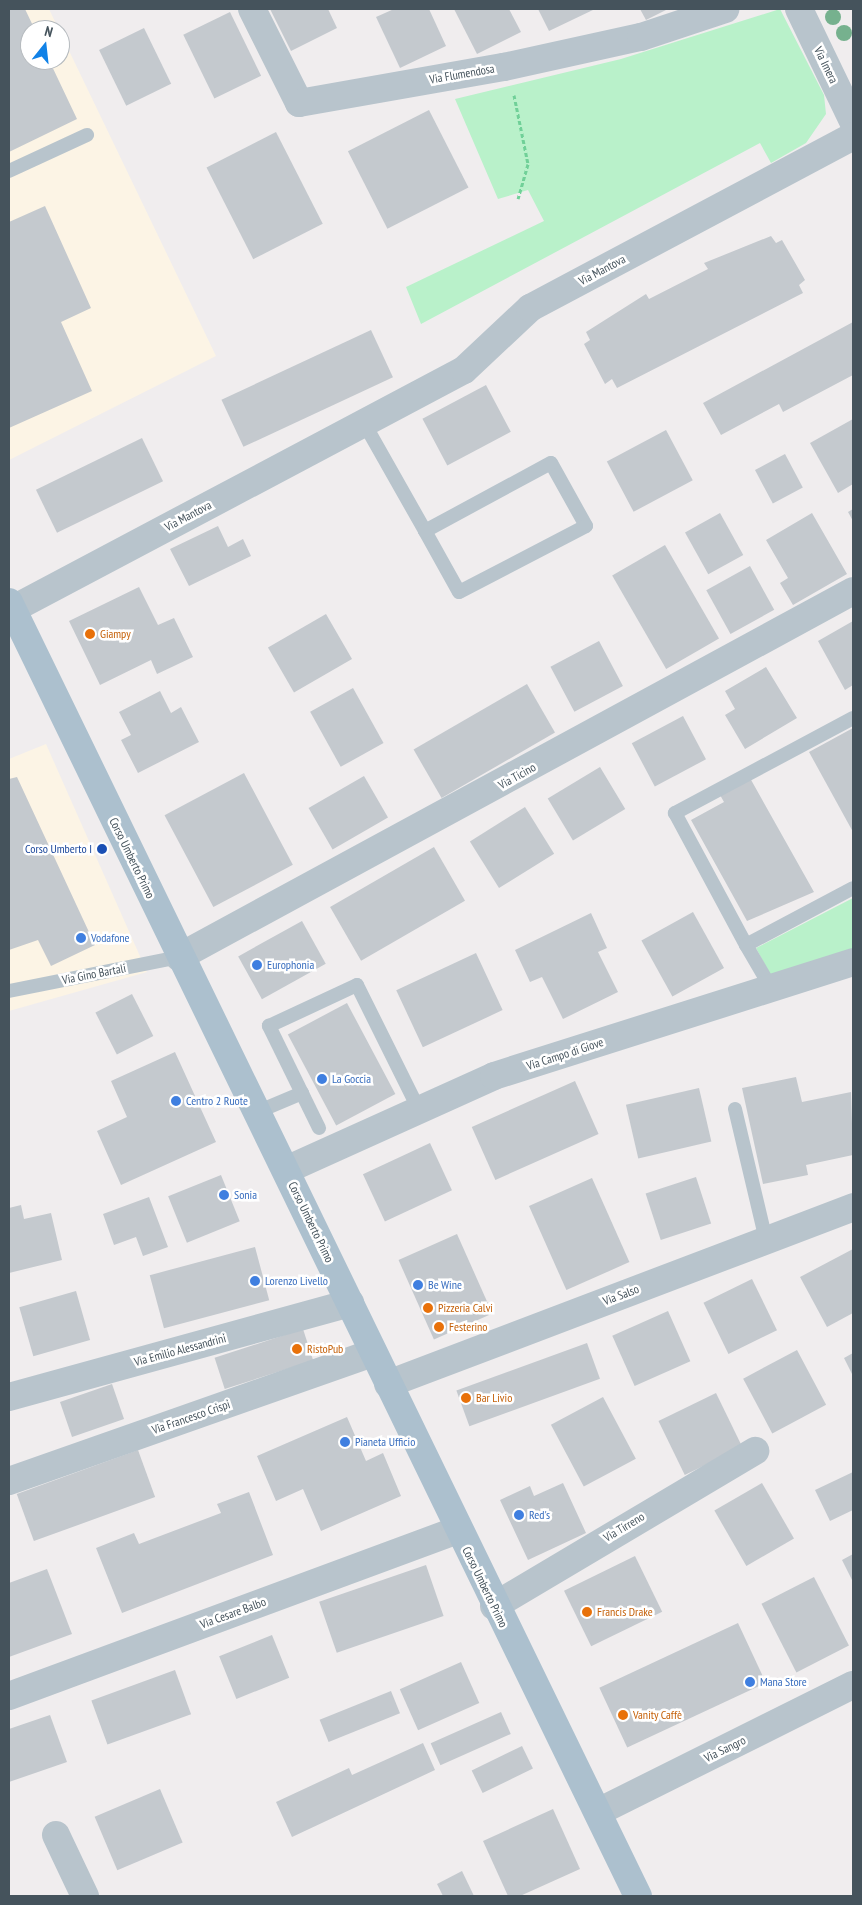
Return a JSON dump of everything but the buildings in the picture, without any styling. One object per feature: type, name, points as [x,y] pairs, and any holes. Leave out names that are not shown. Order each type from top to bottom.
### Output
[{"type":"main road","name":"Corso Umberto Primo","points":[[11,605],[179,957],[286,1170],[457,1530],[638,1896]]},
{"type":"street","name":"Via Flumendosa","points":[[252,9],[299,103],[504,67],[641,37],[725,9]]},
{"type":"street","name":"Via Imera","points":[[799,9],[853,121]]},
{"type":"street","name":"Via Mantova","points":[[11,605],[464,370],[530,308],[853,136]]},
{"type":"street","name":"Via Ticino","points":[[179,957],[853,591]]},
{"type":"street","name":"Via Campo di Giove","points":[[286,1170],[494,1076],[853,962]]},
{"type":"street","name":"Via Salso","points":[[388,1384],[853,1207]]},
{"type":"street","name":"Via Emilio Alessandrini","points":[[9,1397],[350,1303]]},
{"type":"street","name":"Via Francesco Crispi","points":[[9,1481],[373,1353]]},
{"type":"street","name":"Via Tirreno","points":[[494,1606],[755,1451]]},
{"type":"street","name":"Via Cesare Balbo","points":[[9,1696],[457,1530]]},
{"type":"street","name":"Via Sangro","points":[[598,1812],[853,1686]]},
{"type":"street","points":[[56,1835],[85,1896]]},
{"type":"lane","points":[[9,171],[87,135]]},
{"type":"lane","points":[[364,423],[459,592],[586,526],[551,463],[425,531]]},
{"type":"lane","points":[[771,988],[675,813],[853,718]]},
{"type":"lane","points":[[746,945],[853,888]]},
{"type":"lane","name":"Via Gino Bartali","points":[[9,991],[179,957]]},
{"type":"lane","points":[[319,1128],[269,1026],[357,985],[419,1110]]},
{"type":"lane","points":[[257,1112],[302,1093]]},
{"type":"lane","points":[[735,1109],[766,1240]]},
{"type":"path","points":[[504,67],[522,118],[528,164],[518,199]]},
{"type":"shaded area","points":[[9,9],[49,9],[54,20],[20,20],[20,70],[70,70],[70,53],[216,356],[9,460]]},
{"type":"shaded area","points":[[46,744],[147,972],[9,1011],[9,759]]},
{"type":"green space","points":[[780,9],[824,95],[826,114],[806,143],[771,163],[760,143],[421,324],[406,287],[544,221],[528,190],[498,199],[455,99],[621,59]]},
{"type":"green space","points":[[853,898],[853,950],[771,976],[756,948]]},
{"type":"place","name":"Giampy","points":[[90,634]]},
{"type":"place","name":"Corso Umberto I","points":[[102,849]]},
{"type":"place","name":"Vodafone","points":[[81,938]]},
{"type":"place","name":"Europhonia","points":[[257,965]]},
{"type":"place","name":"La Goccia","points":[[322,1079]]},
{"type":"place","name":"Centro 2 Ruote","points":[[176,1101]]},
{"type":"place","name":"Sonia","points":[[224,1195]]},
{"type":"place","name":"Lorenzo Livello","points":[[255,1281]]},
{"type":"place","name":"Be Wine","points":[[418,1285]]},
{"type":"place","name":"Pizzeria Calvi","points":[[428,1308]]},
{"type":"place","name":"Festerino","points":[[439,1327]]},
{"type":"place","name":"RistoPub","points":[[297,1349]]},
{"type":"place","name":"Bar Livio","points":[[466,1398]]},
{"type":"place","name":"Pianeta Ufficio","points":[[345,1442]]},
{"type":"place","name":"Red's","points":[[519,1515]]},
{"type":"place","name":"Francis Drake","points":[[587,1612]]},
{"type":"place","name":"Mana Store","points":[[750,1682]]},
{"type":"place","name":"Vanity Caffè","points":[[623,1715]]}]
